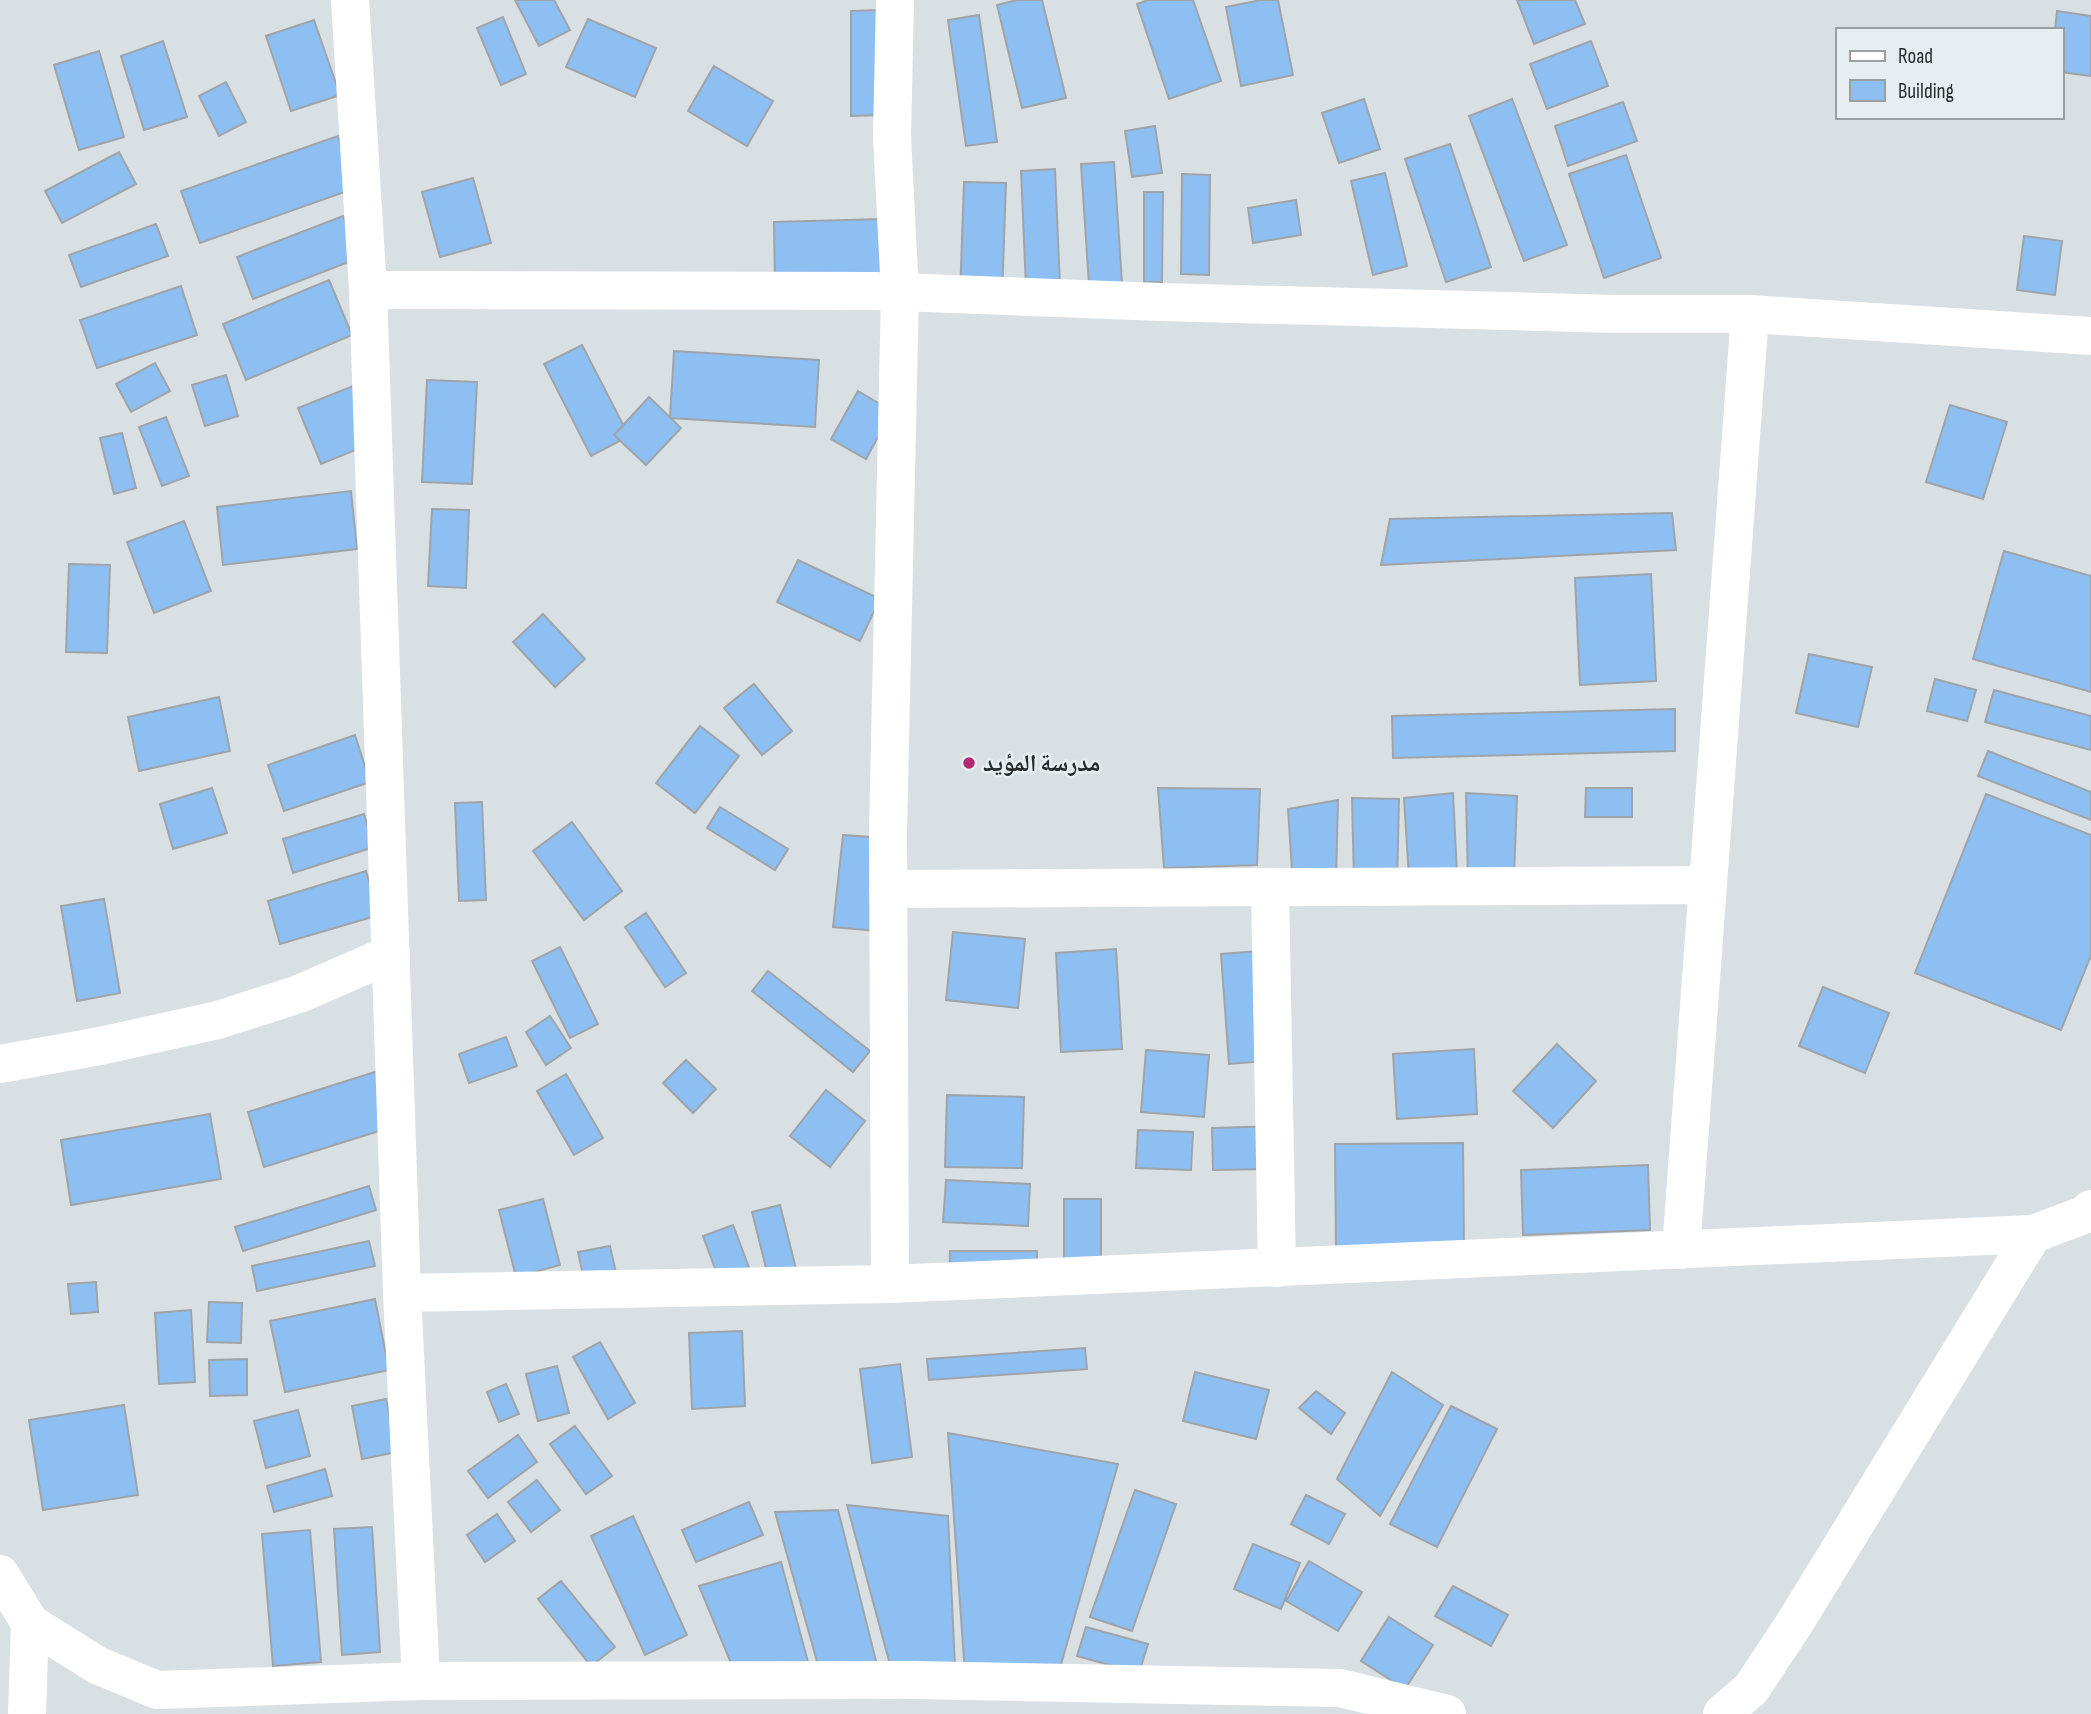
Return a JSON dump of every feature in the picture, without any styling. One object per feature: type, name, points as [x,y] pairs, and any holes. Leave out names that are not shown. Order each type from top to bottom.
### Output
[{"type":"street","points":[[350,0],[368,290],[402,1293],[421,1681]]},
{"type":"street","points":[[890,1284],[888,889],[900,293],[892,137],[895,0]]},
{"type":"street","points":[[368,290],[900,293],[1548,313],[1750,314],[2091,336]]},
{"type":"street","points":[[1681,1251],[1750,314]]},
{"type":"street","points":[[888,889],[1707,885]]},
{"type":"street","points":[[1270,887],[1277,1268]]},
{"type":"street","points":[[0,1064],[100,1046],[218,1020],[299,994],[391,954]]},
{"type":"street","points":[[402,1293],[890,1284],[2033,1234],[2084,1215],[2091,1209]]},
{"type":"street","points":[[1722,1714],[1751,1689],[1794,1624],[2033,1234]]},
{"type":"street","points":[[0,1574],[30,1623],[97,1665],[157,1690],[421,1681],[914,1680],[1340,1689],[1447,1714]]},
{"type":"street","points":[[27,1714],[30,1623]]},
{"type":"building","points":[[515,0],[554,0],[570,30],[539,46]]},
{"type":"building","points":[[1017,0],[1042,0],[1066,98],[1022,108],[997,5]]},
{"type":"building","points":[[1148,0],[1193,0],[1221,81],[1169,99],[1137,4]]},
{"type":"building","points":[[1261,0],[1278,0],[1293,75],[1241,86],[1226,7]]},
{"type":"building","points":[[1517,0],[1575,0],[1585,24],[1534,44]]},
{"type":"building","points":[[882,10],[883,115],[851,116],[851,11]]},
{"type":"building","points":[[2057,11],[2091,16],[2091,76],[2063,72],[2063,28],[2055,28]]},
{"type":"building","points":[[979,15],[997,142],[966,146],[948,20]]},
{"type":"building","points":[[503,17],[526,74],[501,85],[477,28]]},
{"type":"building","points":[[588,19],[656,48],[635,97],[566,67]]},
{"type":"building","points":[[314,20],[340,95],[291,111],[266,36]]},
{"type":"building","points":[[163,41],[187,117],[144,130],[121,56]]},
{"type":"building","points":[[1591,41],[1608,86],[1547,109],[1530,64]]},
{"type":"building","points":[[99,51],[124,137],[79,150],[54,65]]},
{"type":"building","points":[[714,66],[773,101],[747,146],[688,111]]},
{"type":"building","points":[[226,82],[246,122],[219,136],[199,96]]},
{"type":"building","points":[[1364,99],[1380,149],[1339,163],[1322,113]]},
{"type":"building","points":[[1512,99],[1567,245],[1524,261],[1469,116]]},
{"type":"building","points":[[1623,102],[1637,141],[1568,166],[1555,126]]},
{"type":"building","points":[[1155,126],[1162,173],[1132,177],[1125,131]]},
{"type":"building","points":[[338,136],[356,188],[200,243],[181,191]]},
{"type":"building","points":[[1450,144],[1491,267],[1446,282],[1405,159]]},
{"type":"building","points":[[119,152],[136,184],[62,223],[45,191]]},
{"type":"building","points":[[1626,155],[1661,258],[1604,278],[1569,174]]},
{"type":"building","points":[[1114,162],[1122,283],[1089,285],[1081,164]]},
{"type":"building","points":[[1055,169],[1060,286],[1026,288],[1021,171]]},
{"type":"building","points":[[1385,173],[1407,266],[1373,275],[1351,181]]},
{"type":"building","points":[[1182,174],[1210,175],[1209,275],[1181,274]]},
{"type":"building","points":[[473,178],[491,243],[440,257],[422,192]]},
{"type":"building","points":[[964,182],[1006,183],[1002,297],[960,296]]},
{"type":"building","points":[[1144,192],[1163,192],[1162,282],[1144,282]]},
{"type":"building","points":[[1296,200],[1301,235],[1253,243],[1248,208]]},
{"type":"building","points":[[343,216],[359,258],[253,299],[237,257]]},
{"type":"building","points":[[882,219],[883,288],[775,289],[774,222]]},
{"type":"building","points":[[156,224],[168,256],[81,287],[69,255]]},
{"type":"building","points":[[2024,236],[2062,241],[2055,295],[2017,290]]},
{"type":"building","points":[[329,280],[352,335],[246,380],[223,324]]},
{"type":"building","points":[[181,286],[197,335],[97,368],[80,320]]},
{"type":"building","points":[[582,345],[629,436],[591,456],[544,364]]},
{"type":"building","points":[[674,351],[819,360],[815,427],[670,418]]},
{"type":"building","points":[[155,363],[170,391],[131,412],[116,384]]},
{"type":"building","points":[[226,375],[238,416],[205,426],[192,385]]},
{"type":"building","points":[[427,380],[477,382],[472,484],[422,482]]},
{"type":"building","points":[[353,386],[375,442],[321,464],[298,408]]},
{"type":"building","points":[[858,391],[892,411],[866,459],[831,439]]},
{"type":"building","points":[[649,397],[681,428],[646,465],[614,435]]},
{"type":"building","points":[[1950,405],[2007,422],[1983,499],[1926,482]]},
{"type":"building","points":[[166,417],[189,476],[162,486],[139,427]]},
{"type":"building","points":[[122,433],[136,488],[114,494],[100,438]]},
{"type":"building","points":[[351,491],[357,549],[223,565],[217,507]]},
{"type":"building","points":[[432,509],[469,510],[466,588],[428,586]]},
{"type":"building","points":[[1672,513],[1676,550],[1381,565],[1390,519]]},
{"type":"building","points":[[184,521],[211,591],[154,613],[127,542]]},
{"type":"building","points":[[2004,551],[2091,576],[2091,692],[1973,659]]},
{"type":"building","points":[[798,560],[880,599],[860,641],[777,602]]},
{"type":"building","points":[[69,564],[110,565],[107,653],[66,652]]},
{"type":"building","points":[[1651,574],[1656,681],[1580,685],[1575,578]]},
{"type":"building","points":[[543,614],[585,659],[555,687],[513,642]]},
{"type":"building","points":[[1809,654],[1872,667],[1858,727],[1796,713]]},
{"type":"building","points":[[1935,679],[1976,690],[1967,721],[1927,711]]},
{"type":"building","points":[[754,684],[792,731],[762,755],[724,708]]},
{"type":"building","points":[[1994,690],[2091,716],[2091,750],[1985,722]]},
{"type":"building","points":[[219,697],[230,751],[139,771],[128,717]]},
{"type":"building","points":[[1675,709],[1675,751],[1393,758],[1392,716]]},
{"type":"building","points":[[700,726],[739,756],[695,813],[656,783]]},
{"type":"building","points":[[355,735],[370,782],[284,811],[268,765]]},
{"type":"building","points":[[1988,751],[2091,792],[2091,820],[1978,776]]},
{"type":"building","points":[[212,788],[227,833],[173,849],[160,804]]},
{"type":"building","points":[[1158,788],[1260,789],[1257,865],[1164,868]]},
{"type":"building","points":[[1586,788],[1632,788],[1632,817],[1585,817]]},
{"type":"building","points":[[1453,793],[1457,873],[1409,878],[1404,798]]},
{"type":"building","points":[[1466,793],[1517,796],[1514,877],[1468,880]]},
{"type":"building","points":[[1986,794],[2091,835],[2091,955],[2061,1030],[1915,973]]},
{"type":"building","points":[[1352,798],[1399,799],[1397,885],[1354,883]]},
{"type":"building","points":[[1338,800],[1336,881],[1293,885],[1288,809]]},
{"type":"building","points":[[482,802],[486,900],[459,901],[455,803]]},
{"type":"building","points":[[720,807],[788,849],[775,870],[707,828]]},
{"type":"building","points":[[364,814],[374,847],[293,873],[283,839]]},
{"type":"building","points":[[572,822],[622,891],[584,920],[533,851]]},
{"type":"building","points":[[843,835],[886,838],[877,931],[833,927]]},
{"type":"building","points":[[366,871],[379,915],[280,944],[268,901]]},
{"type":"building","points":[[104,899],[120,993],[77,1001],[61,906]]},
{"type":"building","points":[[646,913],[686,973],[665,987],[625,927]]},
{"type":"building","points":[[953,932],[1025,939],[1018,1008],[946,1000]]},
{"type":"building","points":[[560,947],[598,1024],[570,1038],[532,961]]},
{"type":"building","points":[[1116,949],[1122,1049],[1061,1052],[1056,953]]},
{"type":"building","points":[[1283,949],[1291,1059],[1229,1064],[1221,954]]},
{"type":"building","points":[[768,971],[870,1051],[853,1072],[752,991]]},
{"type":"building","points":[[1823,987],[1889,1013],[1865,1073],[1799,1046]]},
{"type":"building","points":[[550,1016],[571,1048],[546,1065],[526,1032]]},
{"type":"building","points":[[506,1037],[517,1066],[469,1083],[459,1054]]},
{"type":"building","points":[[1557,1044],[1596,1081],[1553,1128],[1513,1091]]},
{"type":"building","points":[[1474,1049],[1477,1114],[1397,1119],[1393,1054]]},
{"type":"building","points":[[1146,1050],[1209,1055],[1204,1117],[1141,1112]]},
{"type":"building","points":[[686,1060],[716,1089],[693,1113],[663,1083]]},
{"type":"building","points":[[378,1071],[395,1126],[264,1167],[248,1112]]},
{"type":"building","points":[[566,1074],[603,1138],[574,1155],[537,1091]]},
{"type":"building","points":[[826,1090],[865,1121],[830,1167],[790,1136]]},
{"type":"building","points":[[947,1095],[1024,1097],[1022,1168],[945,1167]]},
{"type":"building","points":[[210,1114],[221,1179],[71,1205],[61,1140]]},
{"type":"building","points":[[1278,1126],[1279,1169],[1213,1170],[1212,1128]]},
{"type":"building","points":[[1138,1130],[1193,1132],[1191,1170],[1136,1168]]},
{"type":"building","points":[[1463,1143],[1464,1250],[1336,1252],[1335,1144]]},
{"type":"building","points":[[1648,1165],[1650,1230],[1523,1235],[1521,1170]]},
{"type":"building","points":[[946,1180],[1030,1184],[1028,1226],[943,1222]]},
{"type":"building","points":[[369,1186],[376,1210],[243,1251],[235,1227]]},
{"type":"building","points":[[543,1199],[560,1265],[516,1277],[499,1210]]},
{"type":"building","points":[[1064,1199],[1101,1199],[1101,1270],[1064,1271]]},
{"type":"building","points":[[780,1205],[798,1277],[770,1284],[752,1212]]},
{"type":"building","points":[[733,1225],[753,1278],[723,1290],[703,1236]]},
{"type":"building","points":[[369,1241],[375,1266],[257,1291],[252,1266]]},
{"type":"building","points":[[610,1246],[619,1287],[587,1294],[578,1252]]},
{"type":"building","points":[[950,1251],[1037,1251],[1037,1290],[949,1291]]},
{"type":"building","points":[[96,1282],[98,1312],[71,1314],[68,1284]]},
{"type":"building","points":[[375,1299],[389,1370],[285,1392],[270,1321]]},
{"type":"building","points":[[209,1302],[242,1303],[241,1343],[207,1342]]},
{"type":"building","points":[[191,1310],[195,1382],[159,1384],[155,1313]]},
{"type":"building","points":[[742,1331],[745,1406],[692,1409],[689,1333]]},
{"type":"building","points":[[600,1342],[635,1403],[608,1419],[573,1357]]},
{"type":"building","points":[[1085,1348],[1087,1369],[929,1380],[927,1359]]},
{"type":"building","points":[[247,1359],[247,1395],[210,1396],[209,1360]]},
{"type":"building","points":[[900,1364],[912,1457],[872,1463],[860,1369]]},
{"type":"building","points":[[557,1366],[569,1413],[538,1421],[526,1374]]},
{"type":"building","points":[[1195,1372],[1269,1390],[1256,1439],[1183,1421]]},
{"type":"building","points":[[1392,1372],[1443,1405],[1380,1516],[1337,1479]]},
{"type":"building","points":[[506,1384],[519,1414],[499,1422],[487,1392]]},
{"type":"building","points":[[1316,1391],[1345,1413],[1331,1434],[1299,1408]]},
{"type":"building","points":[[386,1399],[397,1452],[362,1459],[352,1406]]},
{"type":"building","points":[[124,1405],[138,1495],[43,1510],[29,1420]]},
{"type":"building","points":[[1451,1406],[1497,1429],[1437,1547],[1390,1524]]},
{"type":"building","points":[[298,1410],[310,1456],[266,1468],[254,1421]]},
{"type":"building","points":[[575,1426],[612,1476],[586,1494],[550,1444]]},
{"type":"building","points":[[948,1433],[1118,1464],[1058,1675],[965,1674]]},
{"type":"building","points":[[518,1435],[537,1462],[488,1498],[468,1471]]},
{"type":"building","points":[[325,1469],[332,1496],[274,1512],[267,1486]]},
{"type":"building","points":[[537,1480],[560,1510],[531,1532],[508,1502]]},
{"type":"building","points":[[1135,1490],[1176,1504],[1132,1631],[1090,1617]]},
{"type":"building","points":[[1306,1495],[1345,1514],[1329,1544],[1291,1524]]},
{"type":"building","points":[[749,1502],[763,1535],[696,1562],[682,1530]]},
{"type":"building","points":[[847,1505],[948,1516],[955,1667],[892,1672]]},
{"type":"building","points":[[838,1510],[877,1665],[822,1679],[775,1512]]},
{"type":"building","points":[[497,1514],[515,1541],[485,1562],[467,1535]]},
{"type":"building","points":[[633,1516],[687,1635],[645,1655],[591,1536]]},
{"type":"building","points":[[372,1527],[380,1652],[342,1655],[334,1529]]},
{"type":"building","points":[[310,1530],[321,1662],[273,1666],[262,1534]]},
{"type":"building","points":[[1253,1544],[1300,1563],[1281,1609],[1234,1589]]},
{"type":"building","points":[[1309,1561],[1362,1592],[1338,1631],[1286,1601]]},
{"type":"building","points":[[781,1562],[811,1673],[733,1668],[699,1586]]},
{"type":"building","points":[[561,1581],[615,1647],[591,1666],[538,1599]]},
{"type":"building","points":[[1453,1586],[1508,1615],[1491,1646],[1435,1616]]},
{"type":"building","points":[[1389,1617],[1433,1645],[1405,1689],[1361,1661]]},
{"type":"building","points":[[1086,1627],[1148,1644],[1139,1673],[1077,1656]]},
{"type":"place","name":"مدرسة المؤيد","points":[[969,763]]}]
